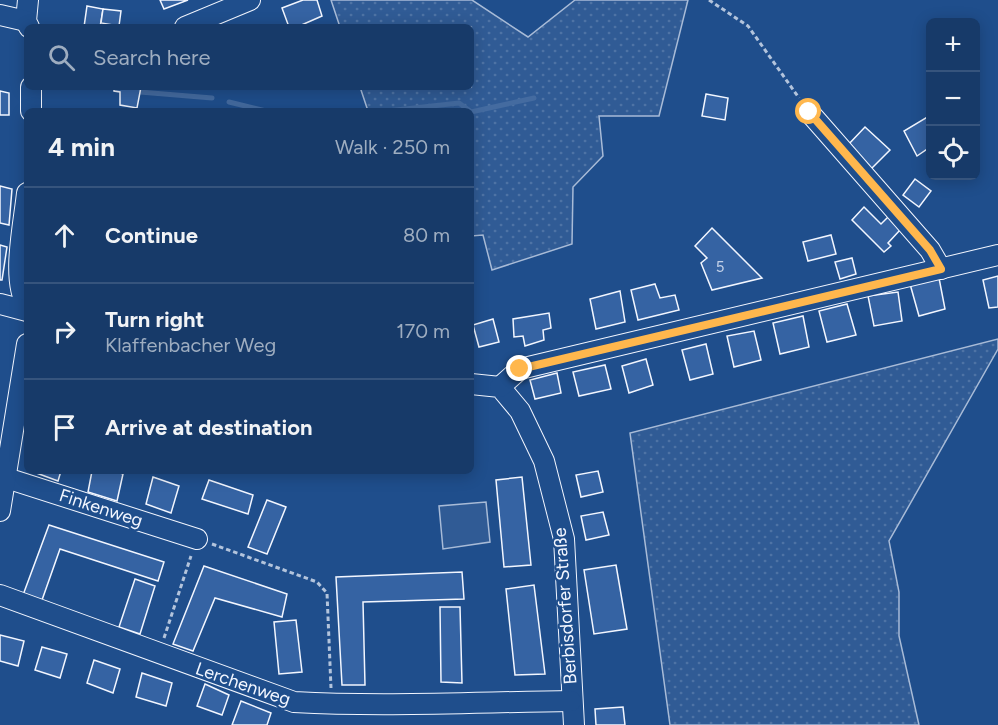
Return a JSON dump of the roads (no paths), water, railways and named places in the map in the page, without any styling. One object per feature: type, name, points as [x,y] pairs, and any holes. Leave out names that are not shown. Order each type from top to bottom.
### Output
[{"type":"street","points":[[0,15],[27,24],[28,0]]},
{"type":"street","points":[[192,24],[250,0]]},
{"type":"street","points":[[31,90],[31,108]]},
{"type":"street","points":[[809,112],[930,250],[941,269]]},
{"type":"street","points":[[24,221],[18,278],[24,300]]},
{"type":"street","points":[[474,384],[500,387],[520,369],[998,255]]},
{"type":"street","points":[[0,304],[24,311]]},
{"type":"street","points":[[0,511],[3,476],[24,360]]},
{"type":"street","name":"Berbisdorfer Straße","points":[[500,387],[520,411],[544,461],[564,539],[574,725]]},
{"type":"street","name":"Finkenweg","points":[[3,476],[197,539]]},
{"type":"street","name":"Lerchenweg","points":[[0,595],[294,702],[331,704],[571,700]]},
{"type":"waterway","points":[[140,92],[212,98]]},
{"type":"waterway","points":[[474,111],[534,98]]},
{"type":"waterway","points":[[229,102],[254,108]]},
{"type":"waterway","points":[[414,108],[459,103],[466,108]]}]
